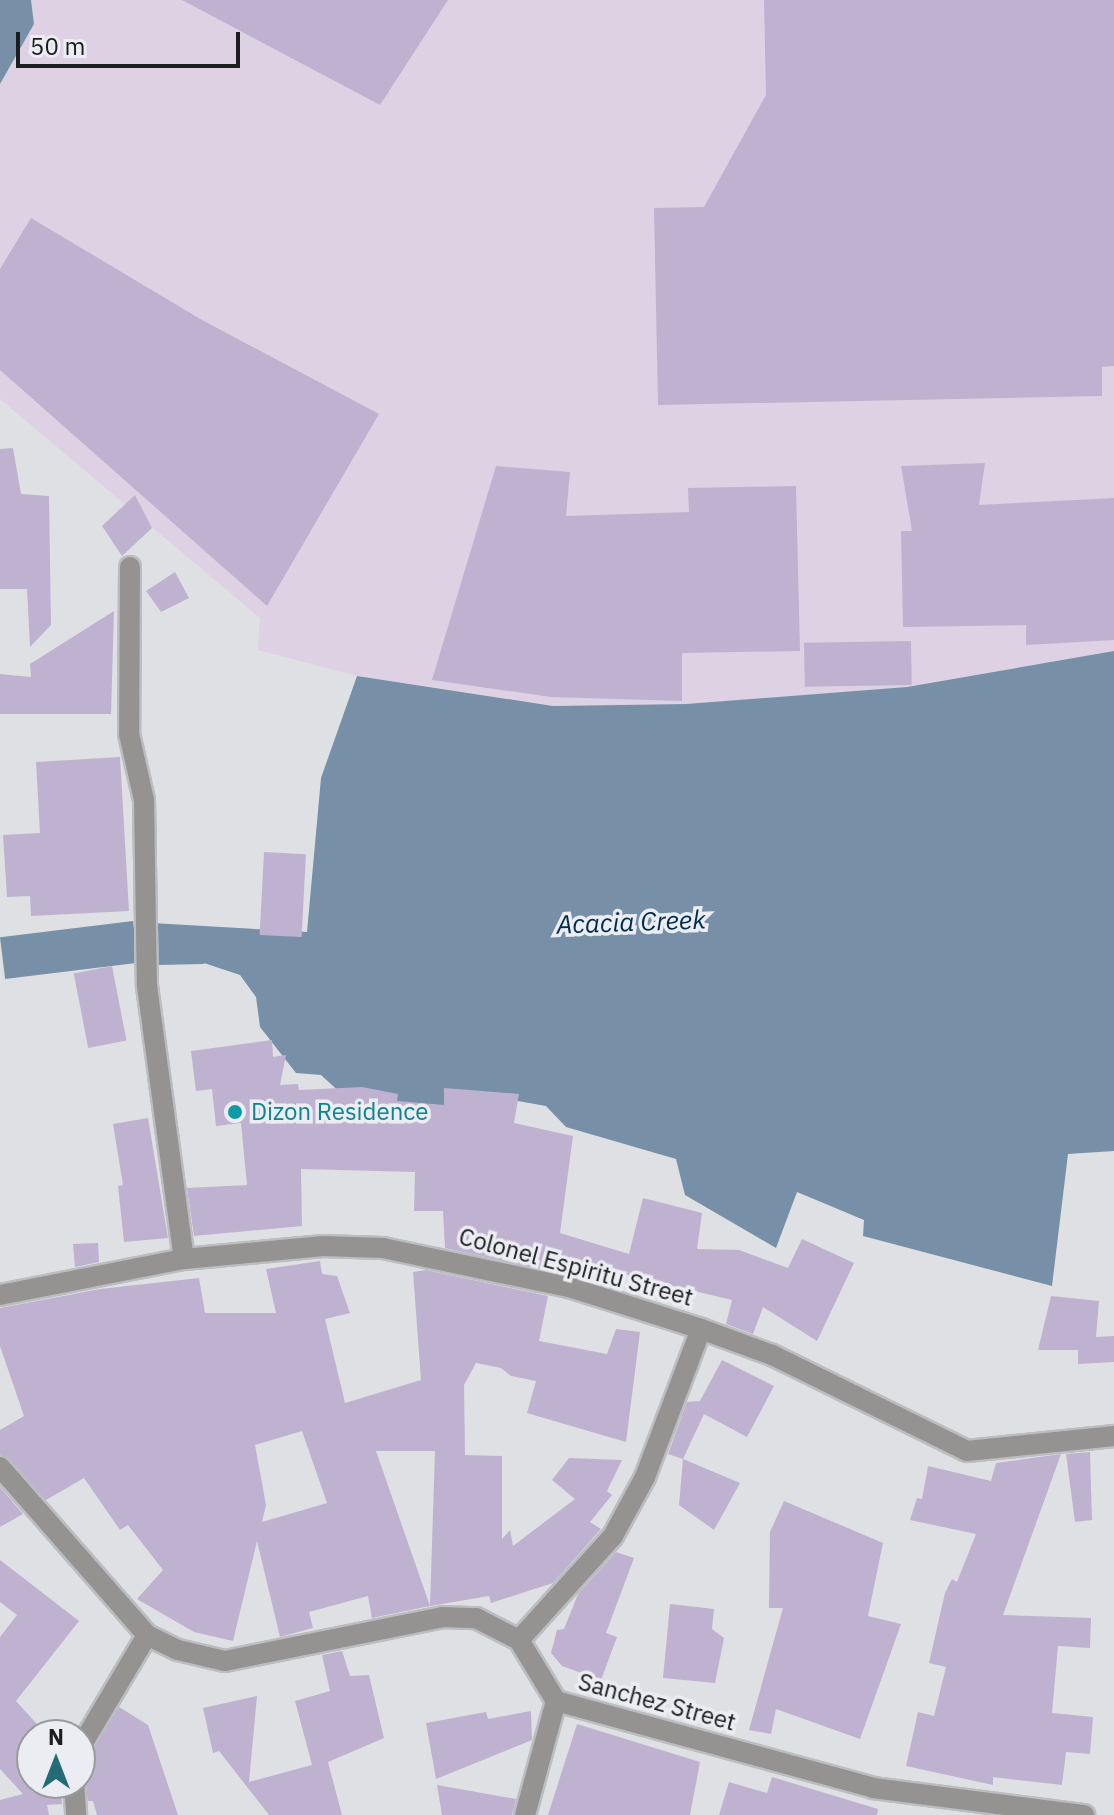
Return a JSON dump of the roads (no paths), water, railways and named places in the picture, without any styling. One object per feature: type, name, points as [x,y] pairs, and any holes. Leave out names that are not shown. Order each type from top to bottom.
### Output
[{"type":"street","points":[[130,567],[129,734],[144,800],[147,986],[184,1259]]},
{"type":"street","name":"Colonel Espiritu Street","points":[[0,1295],[184,1259],[323,1246],[383,1248],[572,1288],[701,1329],[772,1355],[967,1451],[1114,1436]]},
{"type":"street","points":[[0,1467],[147,1635],[178,1650],[225,1661],[443,1617],[476,1618],[519,1640],[613,1536],[645,1477],[701,1329]]},
{"type":"street","points":[[96,1721],[147,1635]]},
{"type":"street","name":"Sanchez Street","points":[[519,1640],[556,1701],[873,1788],[1084,1815]]},
{"type":"street","points":[[525,1815],[556,1701]]},
{"type":"water","points":[[0,0],[31,0],[34,24],[0,84]]},
{"type":"water","points":[[1114,651],[1114,1151],[1068,1154],[1052,1286],[863,1236],[864,1220],[797,1192],[776,1248],[685,1195],[676,1159],[566,1127],[546,1106],[506,1099],[366,1116],[321,1075],[296,1073],[260,1027],[256,997],[240,975],[186,957],[154,962],[152,923],[307,932],[321,778],[357,676],[553,706],[686,704],[907,687]]},
{"type":"water","points":[[133,921],[138,963],[5,979],[0,937]]},
{"type":"waterway","name":"Acacia Creek","points":[[157,960],[202,959]]},
{"type":"place","name":"Dizon Residence","points":[[235,1112]]}]
